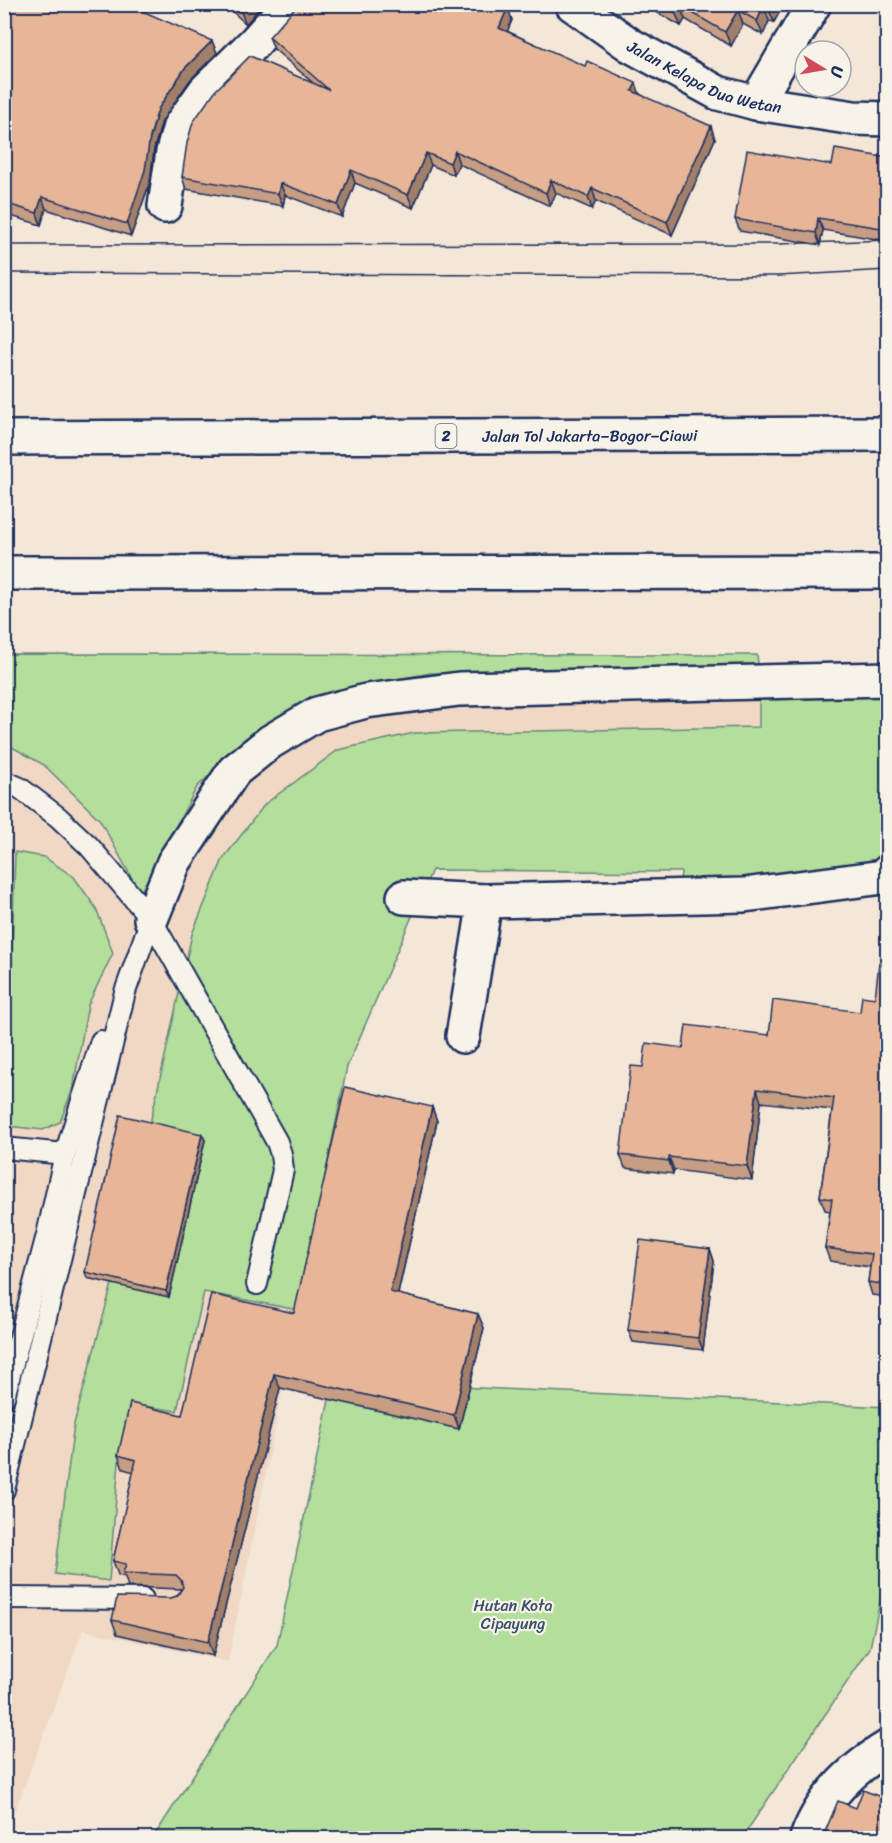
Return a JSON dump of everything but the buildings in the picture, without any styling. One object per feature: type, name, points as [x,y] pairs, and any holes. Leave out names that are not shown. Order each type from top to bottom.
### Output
[{"type":"main road","points":[[165,206],[172,152],[180,126],[205,91],[255,42],[289,4]]},
{"type":"main road","name":"Jalan Kelapa Dua Wetan","points":[[572,4],[630,45],[718,93],[756,102],[854,118],[888,119]]},
{"type":"main road","points":[[756,102],[814,4]]},
{"type":"main road","name":"Jalan Tol Jakarta–Bogor–Ciawi","points":[[4,438],[888,434]]},
{"type":"main road","points":[[4,573],[888,572]]},
{"type":"main road","points":[[151,920],[174,862],[234,771],[270,742],[317,714],[366,701],[459,689],[888,679]]},
{"type":"main road","points":[[404,897],[485,901],[744,895],[883,877],[888,872]]},
{"type":"main road","points":[[463,1036],[485,901]]},
{"type":"main road","points":[[807,1839],[813,1823],[828,1798],[855,1770],[888,1747]]},
{"type":"lane","points":[[4,781],[20,788],[66,824],[89,846],[151,920],[277,1142],[283,1170],[257,1284]]},
{"type":"lane","points":[[4,1490],[125,992],[151,920]]},
{"type":"lane","points":[[4,1397],[47,1235],[65,1154],[105,1029],[125,992]]},
{"type":"lane","points":[[4,1149],[65,1154]]},
{"type":"lane","points":[[4,1598],[164,1599]]},
{"type":"shaded area","points":[[5,654],[757,655],[760,726],[681,872],[432,870],[347,1067],[228,1662],[83,1630],[5,1838]]},
{"type":"green space","points":[[4,654],[757,655],[759,670],[431,673],[332,691],[256,732],[197,787],[140,893],[100,820],[44,765],[5,743]]},
{"type":"green space","points":[[887,674],[888,872],[678,897],[681,872],[432,870],[347,1067],[298,1310],[204,1292],[177,1411],[131,1404],[119,1462],[109,1581],[55,1574],[74,1424],[126,1232],[192,934],[223,859],[265,804],[338,750],[414,733],[759,727],[759,678]]},
{"type":"green space","points":[[15,852],[44,857],[74,877],[96,908],[113,953],[88,1005],[73,1088],[60,1122],[43,1130],[7,1126]]},
{"type":"green space","name":"Hutan Kota Cipayung","points":[[333,1381],[887,1407],[887,1569],[870,1648],[742,1838],[153,1838],[277,1645]]},
{"type":"tram line","points":[[4,245],[778,244],[888,240]]},
{"type":"tram line","points":[[4,273],[778,276],[888,270]]}]
